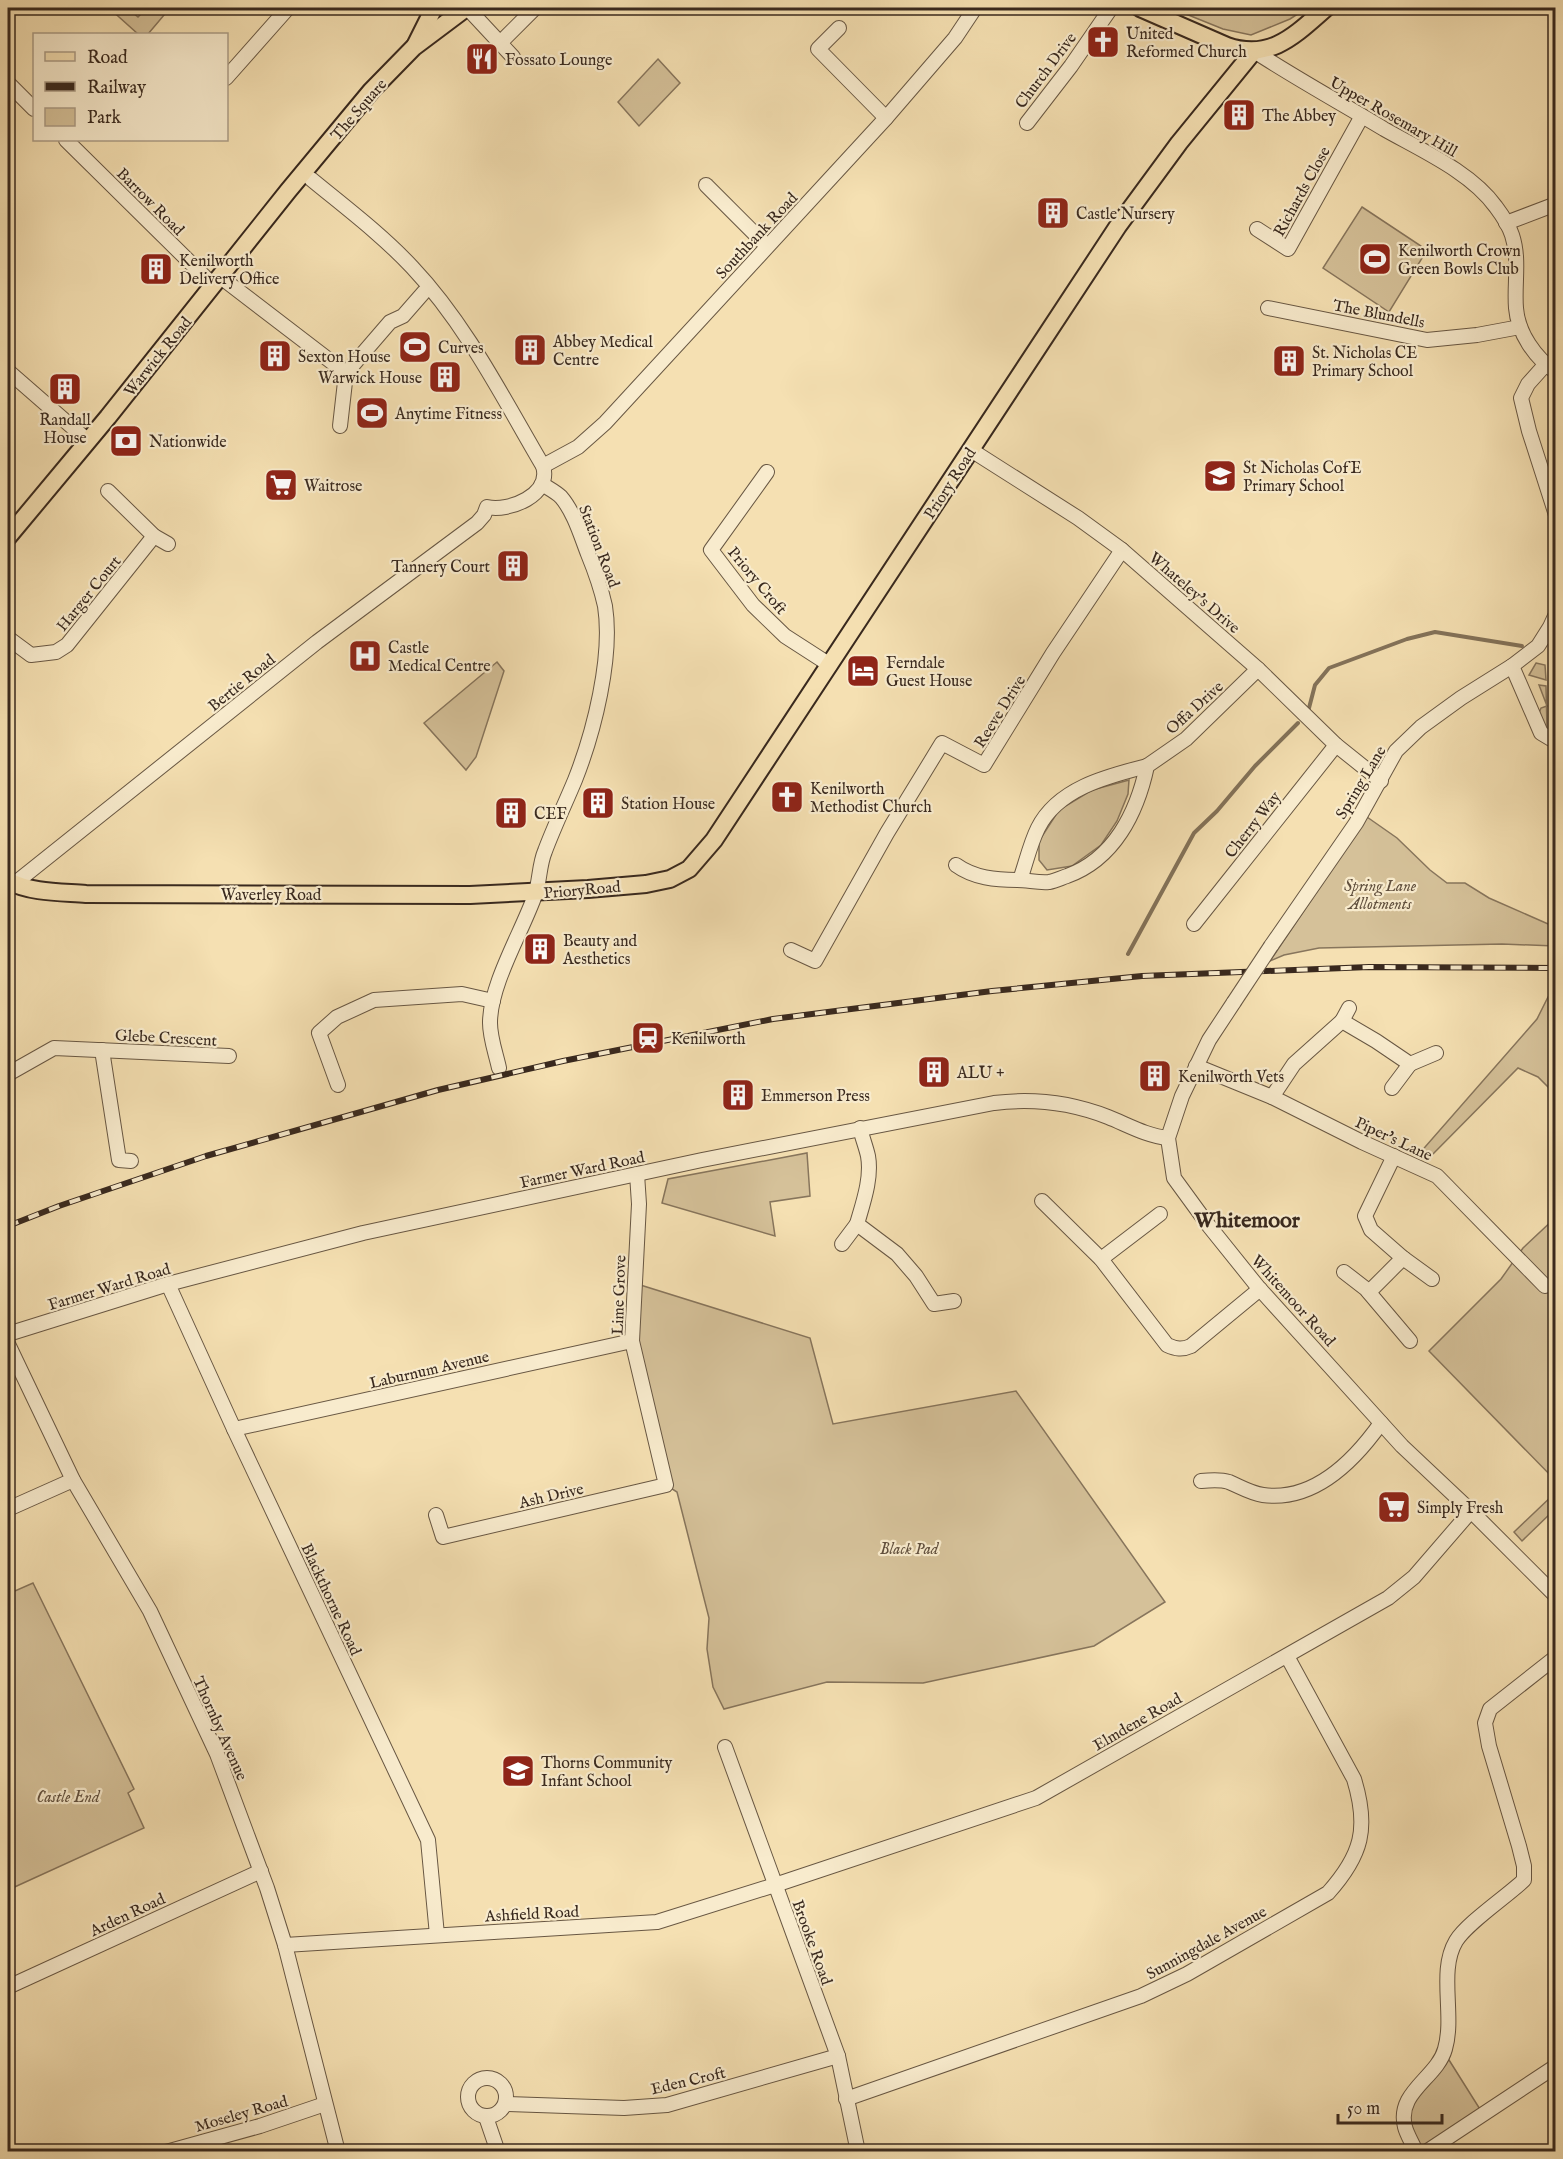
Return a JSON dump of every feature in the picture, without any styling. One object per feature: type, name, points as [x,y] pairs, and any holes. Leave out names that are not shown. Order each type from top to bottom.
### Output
[{"type":"main road","name":"The Square","points":[[414,47],[434,8]]},
{"type":"main road","points":[[1140,8],[1227,46],[1254,51],[1275,46],[1292,37],[1326,8]]},
{"type":"main road","name":"The Square","points":[[308,176],[371,91],[414,47],[469,10]]},
{"type":"main road","name":"Priory Road","points":[[629,885],[670,879],[689,869],[702,856],[1129,209],[1254,51]]},
{"type":"main road","name":"Warwick Road","points":[[8,537],[308,176]]},
{"type":"main road","name":"Waverley Road","points":[[11,882],[47,891],[86,894],[424,895],[536,892]]},
{"type":"main road","name":"PrioryRoad","points":[[536,892],[629,885]]},
{"type":"street","points":[[228,76],[288,8]]},
{"type":"street","points":[[500,42],[535,8]]},
{"type":"street","name":"Southbank Road","points":[[543,466],[578,447],[605,423],[886,118],[956,38],[975,8]]},
{"type":"street","name":"Church Drive","points":[[1027,123],[1071,66],[1111,8]]},
{"type":"street","name":"The Square","points":[[469,10],[513,57]]},
{"type":"street","points":[[839,28],[818,49],[886,118]]},
{"type":"street","name":"Upper Rosemary Hill","points":[[1254,51],[1448,165],[1495,206],[1512,233],[1516,259],[1516,309],[1520,327]]},
{"type":"street","points":[[8,83],[33,108]]},
{"type":"street","name":"Richards Close","points":[[1257,229],[1288,249],[1362,116]]},
{"type":"street","name":"Barrow Road","points":[[67,141],[220,284],[346,373]]},
{"type":"street","points":[[308,176],[398,253],[429,287],[463,333],[543,466],[545,475],[543,484]]},
{"type":"street","points":[[706,185],[767,246]]},
{"type":"street","points":[[1506,223],[1556,204]]},
{"type":"street","points":[[340,426],[346,373],[390,322],[403,316],[424,292]]},
{"type":"street","name":"The Blundells","points":[[1268,308],[1427,340],[1477,335],[1520,327]]},
{"type":"street","points":[[1520,327],[1537,355],[1550,368],[1528,384],[1521,398],[1556,515]]},
{"type":"street","points":[[8,371],[87,440]]},
{"type":"street","name":"Whateley's Drive","points":[[970,450],[1078,518],[1122,550],[1258,669],[1336,745],[1381,781]]},
{"type":"street","name":"Priory Croft","points":[[767,472],[711,550],[753,605],[784,636],[830,664]]},
{"type":"street","name":"Bertie Road","points":[[11,882],[302,653],[477,523],[487,507],[497,509],[510,506],[532,495],[543,484]]},
{"type":"street","name":"Station Road","points":[[499,1068],[489,1024],[493,1001],[514,941],[536,892],[539,866],[576,777],[599,696],[607,639],[605,608],[599,581],[582,538],[560,496],[543,484]]},
{"type":"street","points":[[108,490],[154,536],[168,544]]},
{"type":"street","name":"Harger Court","points":[[8,638],[32,655],[56,652],[67,645],[154,536]]},
{"type":"street","name":"Reeve Drive","points":[[791,950],[815,961],[887,833],[942,743],[984,765],[1053,653],[1122,550]]},
{"type":"street","name":"Spring Lane","points":[[1271,946],[1356,823],[1396,751],[1420,727],[1538,646],[1556,614]]},
{"type":"street","points":[[1512,666],[1541,733],[1556,742]]},
{"type":"street","name":"Offa Drive","points":[[1020,880],[1034,837],[1049,812],[1067,796],[1091,783],[1147,766],[1186,739],[1258,669]]},
{"type":"street","name":"Cherry Way","points":[[1194,924],[1336,745]]},
{"type":"street","points":[[956,866],[966,872],[1003,881],[1052,882],[1074,873],[1095,862],[1113,844],[1127,824],[1143,786],[1147,766]]},
{"type":"street","name":"Whitemoor Road","points":[[1271,946],[1209,1040],[1182,1096],[1168,1138],[1174,1178],[1260,1289],[1401,1446],[1471,1511],[1556,1596]]},
{"type":"street","points":[[338,1085],[319,1033],[337,1017],[374,1000],[462,994],[493,1001]]},
{"type":"street","points":[[1272,1097],[1294,1064],[1342,1022],[1349,1008]]},
{"type":"street","points":[[1342,1022],[1410,1064]]},
{"type":"street","name":"Glebe Crescent","points":[[8,1074],[54,1048],[229,1056]]},
{"type":"street","name":"Glebe Crescent","points":[[102,1050],[119,1160],[131,1161]]},
{"type":"street","points":[[1392,1088],[1410,1064],[1436,1053]]},
{"type":"street","name":"Piper's Lane","points":[[1196,1066],[1272,1097],[1437,1176],[1545,1286]]},
{"type":"street","name":"Farmer Ward Road","points":[[8,1334],[168,1284],[363,1233],[860,1128],[994,1103],[1031,1101],[1070,1105],[1107,1117],[1154,1137],[1168,1138]]},
{"type":"street","points":[[842,1245],[857,1224],[868,1175],[868,1158],[860,1128]]},
{"type":"street","points":[[1394,1156],[1365,1216],[1371,1230],[1432,1279]]},
{"type":"street","name":"Lime Grove","points":[[637,1174],[639,1204],[632,1341],[666,1485]]},
{"type":"street","points":[[1042,1201],[1101,1259],[1167,1345],[1174,1349],[1191,1346],[1260,1289]]},
{"type":"street","points":[[1101,1259],[1160,1214]]},
{"type":"street","points":[[857,1224],[897,1254],[916,1276],[930,1306],[954,1301]]},
{"type":"street","points":[[1369,1292],[1403,1258]]},
{"type":"street","points":[[1344,1272],[1369,1292],[1410,1341]]},
{"type":"street","name":"Blackthorne Road","points":[[168,1284],[234,1430],[428,1840],[437,1935]]},
{"type":"street","name":"Laburnum Avenue","points":[[234,1430],[632,1341]]},
{"type":"street","name":"Thornby Avenue","points":[[8,1344],[73,1480],[150,1611],[217,1754],[261,1871],[285,1945],[338,2151]]},
{"type":"street","points":[[1201,1481],[1227,1482],[1245,1491],[1264,1495],[1286,1495],[1306,1491],[1328,1479],[1349,1460],[1381,1423]]},
{"type":"street","points":[[8,1509],[73,1480]]},
{"type":"street","name":"Ash Drive","points":[[436,1515],[444,1542],[666,1485]]},
{"type":"street","name":"Elmdene Road","points":[[775,1886],[1036,1798],[1388,1598],[1414,1577],[1471,1511]]},
{"type":"street","name":"Sunningdale Avenue","points":[[846,2099],[1141,1996],[1187,1974],[1328,1893],[1346,1873],[1356,1855],[1361,1830],[1360,1800],[1354,1779],[1287,1656]]},
{"type":"street","points":[[1416,2151],[1404,2126],[1406,2106],[1411,2093],[1437,2067],[1444,2052],[1448,2036],[1448,1955],[1458,1938],[1524,1880],[1524,1866],[1489,1746],[1485,1723],[1490,1708],[1556,1656]]},
{"type":"street","name":"Brooke Road","points":[[725,1747],[838,2056],[858,2151]]},
{"type":"street","name":"Arden Road","points":[[8,1987],[261,1871]]},
{"type":"street","name":"Ashfield Road","points":[[285,1945],[657,1922],[775,1886]]},
{"type":"street","name":"Eden Croft","points":[[506,2104],[624,2108],[667,2105],[838,2056]]},
{"type":"street","points":[[1426,2151],[1556,2067]]},
{"type":"street","points":[[490,2078],[502,2084],[506,2090],[506,2104],[499,2113],[486,2116],[477,2114],[472,2109],[468,2099],[469,2089],[478,2079],[490,2078]]},
{"type":"street","name":"Moseley Road","points":[[166,2151],[260,2126],[325,2104]]},
{"type":"street","points":[[486,2116],[498,2151]]},
{"type":"green space","points":[[109,8],[127,8],[138,17],[147,8],[170,8],[149,33],[137,33]]},
{"type":"green space","points":[[1171,8],[1307,8],[1290,19],[1251,35],[1223,29]]},
{"type":"green space","points":[[658,59],[680,83],[639,126],[618,102]]},
{"type":"green space","name":"Kenilworth Crown Green Bowls Club","points":[[1362,207],[1427,250],[1389,312],[1323,268]]},
{"type":"green space","points":[[497,662],[504,671],[476,757],[466,770],[424,723]]},
{"type":"green space","points":[[1536,663],[1545,665],[1546,680],[1529,675]]},
{"type":"green space","points":[[1539,685],[1546,686],[1546,705]]},
{"type":"green space","points":[[1546,706],[1547,729],[1539,713],[1541,708]]},
{"type":"green space","points":[[1129,780],[1128,794],[1117,821],[1101,845],[1072,866],[1047,870],[1039,860],[1039,841],[1059,810],[1092,790]]},
{"type":"green space","name":"Spring Lane Allotments","points":[[1367,817],[1397,838],[1447,883],[1465,883],[1489,898],[1555,927],[1555,946],[1502,944],[1319,948],[1284,955],[1270,961]]},
{"type":"green space","points":[[1548,997],[1555,997],[1555,1094],[1538,1077],[1518,1068],[1431,1156],[1418,1155],[1537,1019]]},
{"type":"green space","points":[[807,1153],[810,1196],[770,1202],[775,1236],[662,1203],[668,1179]]},
{"type":"green space","points":[[1555,1218],[1555,1480],[1429,1351],[1501,1279],[1523,1248]]},
{"type":"green space","name":"Black Pad","points":[[634,1283],[810,1338],[833,1424],[1016,1391],[1165,1602],[1094,1646],[923,1683],[827,1682],[724,1709],[713,1687],[707,1649],[709,1618],[677,1492],[666,1485],[632,1341]]},
{"type":"green space","points":[[1555,1493],[1555,1509],[1522,1541],[1514,1532]]},
{"type":"green space","name":"Castle End","points":[[33,1583],[134,1789],[128,1793],[144,1828],[8,1890],[8,1594]]},
{"type":"green space","points":[[1444,2052],[1483,2114],[1416,2151],[1406,2106]]},
{"type":"waterway","points":[[1309,708],[1315,685],[1329,668],[1407,639],[1435,632],[1522,646]]},
{"type":"waterway","points":[[1128,954],[1194,833],[1298,723]]},
{"type":"railway","points":[[8,1226],[59,1206],[206,1156],[438,1090],[563,1061],[773,1019],[992,991],[1142,976],[1369,967],[1556,968]]},
{"type":"place","name":"United Reformed Church","points":[[1103,42]]},
{"type":"place","name":"Fossato Lounge","points":[[482,59]]},
{"type":"place","name":"The Abbey","points":[[1239,115]]},
{"type":"place","name":"Castle Nursery","points":[[1053,213]]},
{"type":"place","name":"Kenilworth Crown Green Bowls Club","points":[[1375,259]]},
{"type":"place","name":"Kenilworth Delivery Office","points":[[156,269]]},
{"type":"place","name":"Curves","points":[[415,347]]},
{"type":"place","name":"Abbey Medical Centre","points":[[530,350]]},
{"type":"place","name":"Sexton House","points":[[275,356]]},
{"type":"place","name":"St. Nicholas CE Primary School","points":[[1289,361]]},
{"type":"place","name":"Warwick House","points":[[445,377]]},
{"type":"place","name":"Randall House","points":[[65,389]]},
{"type":"place","name":"Anytime Fitness","points":[[372,413]]},
{"type":"place","name":"Nationwide","points":[[126,441]]},
{"type":"place","name":"St Nicholas CofE Primary School","points":[[1220,476]]},
{"type":"place","name":"Waitrose","points":[[281,485]]},
{"type":"place","name":"Tannery Court","points":[[513,566]]},
{"type":"place","name":"Castle Medical Centre","points":[[365,656]]},
{"type":"place","name":"Ferndale Guest House","points":[[863,671]]},
{"type":"place","name":"Kenilworth Methodist Church","points":[[787,797]]},
{"type":"place","name":"Station House","points":[[598,803]]},
{"type":"place","name":"CEF","points":[[511,813]]},
{"type":"place","name":"Beauty and Aesthetics","points":[[540,949]]},
{"type":"place","name":"Kenilworth","points":[[648,1038]]},
{"type":"place","name":"ALU +","points":[[934,1072]]},
{"type":"place","name":"Kenilworth Vets","points":[[1155,1076]]},
{"type":"place","name":"Emmerson Press","points":[[738,1095]]},
{"type":"place","name":"Simply Fresh","points":[[1394,1507]]},
{"type":"place","name":"Thorns Community Infant School","points":[[518,1771]]},
{"type":"district","name":"Whitemoor","points":[[1247,1219]]}]
